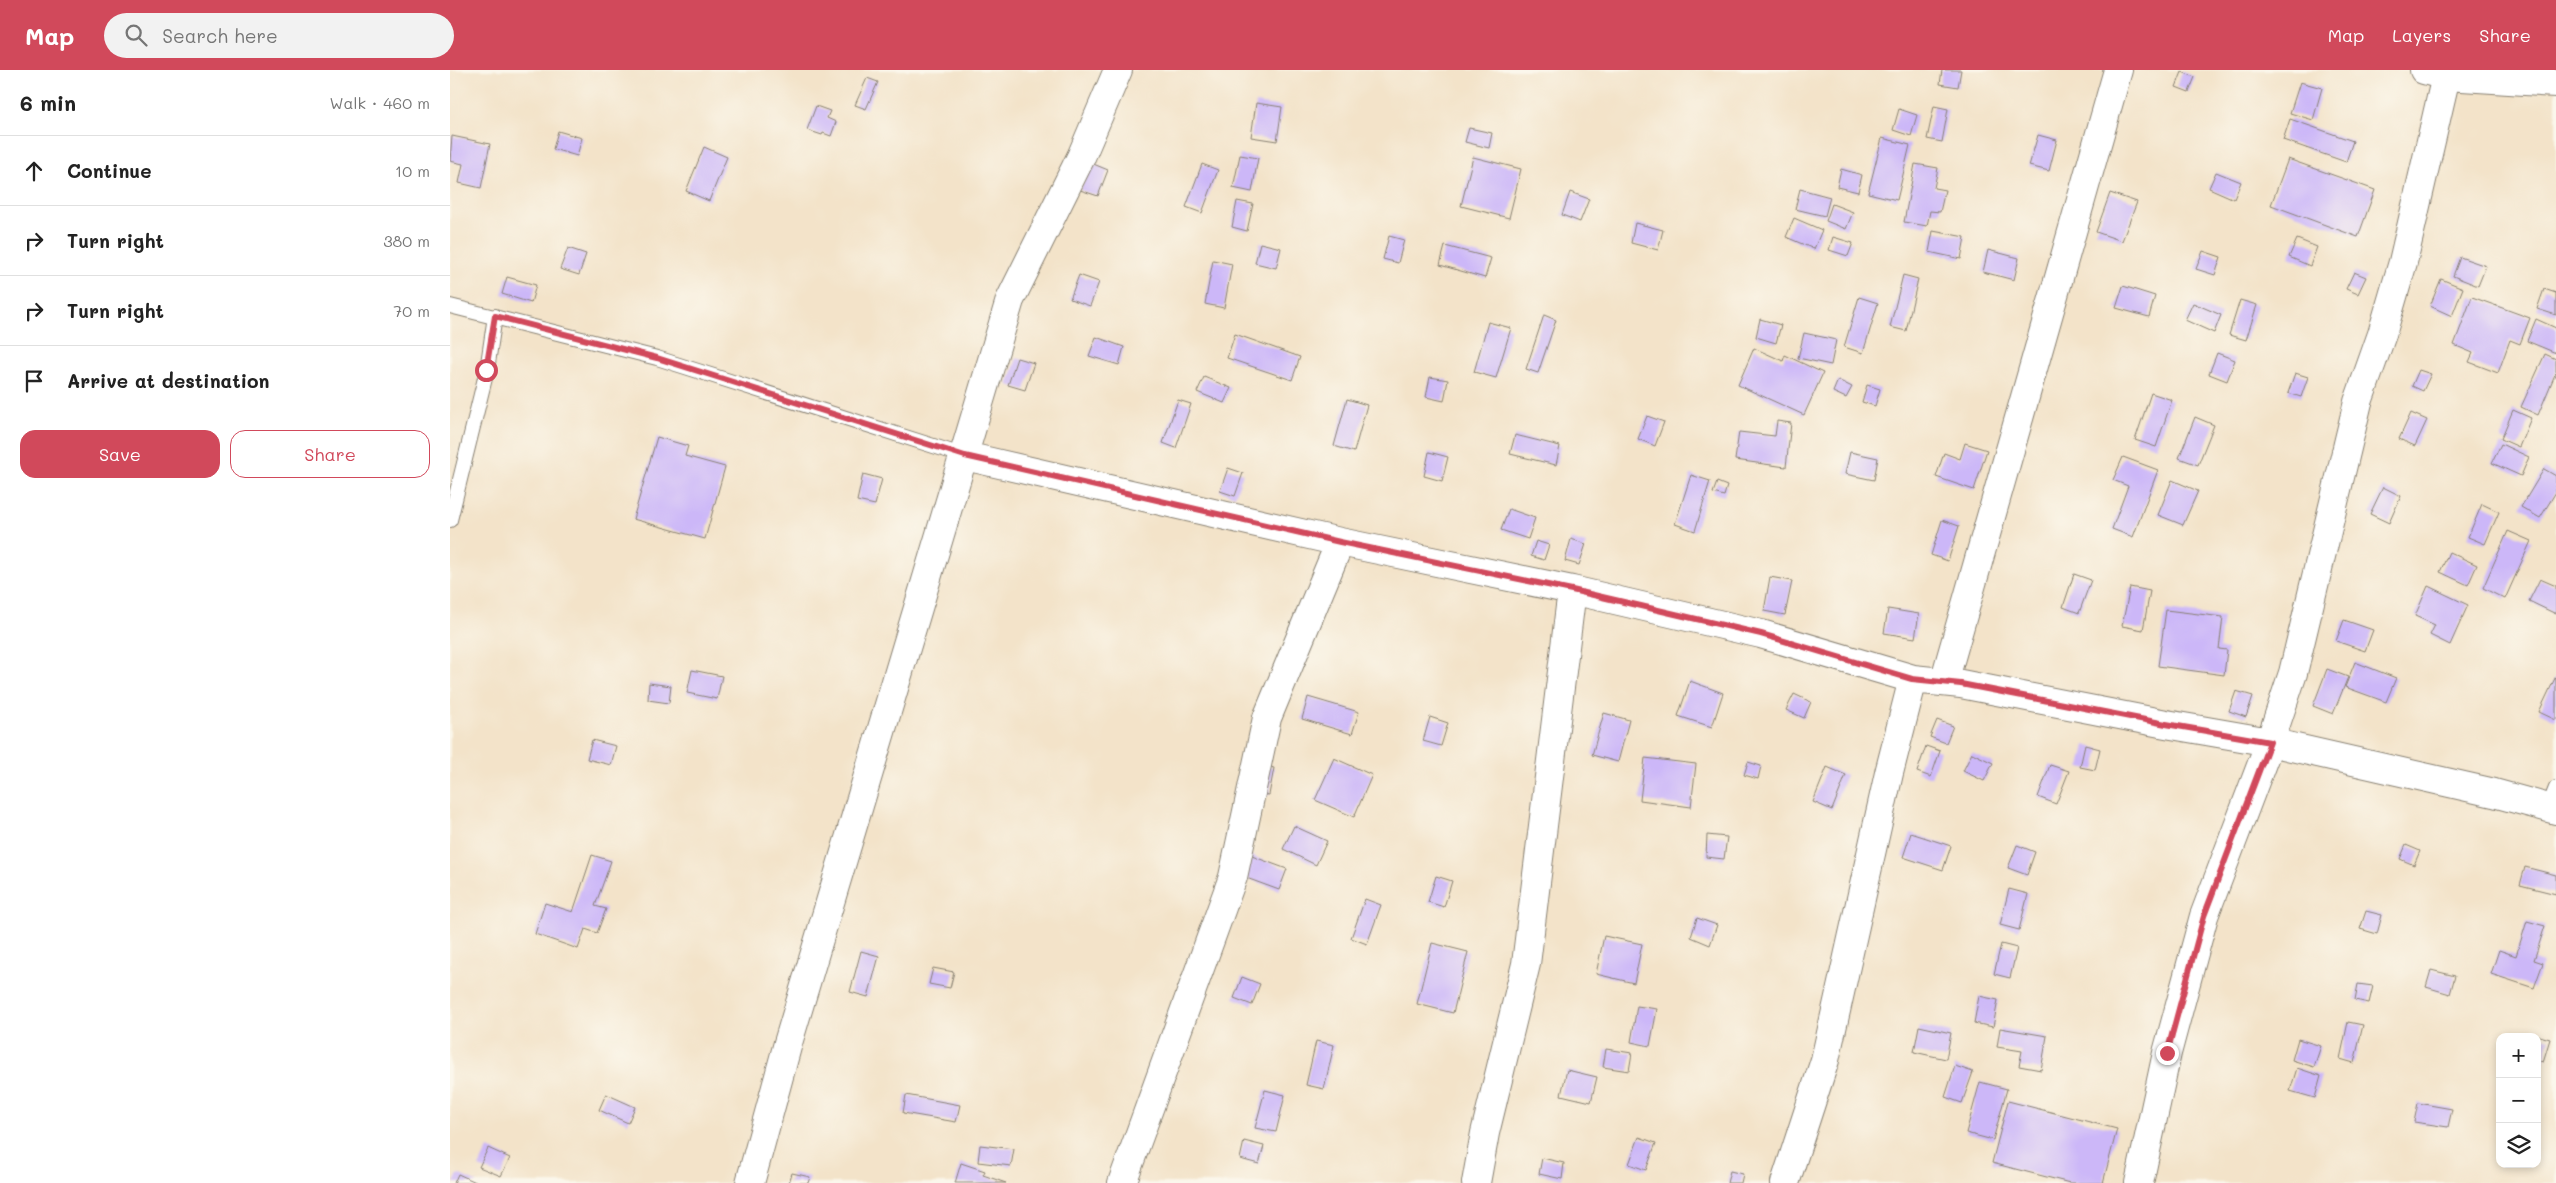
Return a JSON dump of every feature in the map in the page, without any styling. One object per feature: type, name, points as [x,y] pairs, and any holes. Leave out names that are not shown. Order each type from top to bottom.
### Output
[{"type":"street","points":[[750,1183],[788,1043],[965,456],[1010,300],[1081,157],[1118,70]]},
{"type":"street","points":[[1944,682],[2118,70]]},
{"type":"street","points":[[2139,1183],[2167,1053],[2204,916],[2270,742],[2293,673],[2358,402],[2382,334],[2403,262],[2435,73],[2556,83]]},
{"type":"street","points":[[965,456],[1340,542],[1572,590],[1761,634],[1912,679],[1944,682],[2270,742],[2494,793],[2554,802]]},
{"type":"street","points":[[1122,1183],[1233,877],[1267,718],[1340,542]]},
{"type":"street","points":[[1476,1183],[1485,1133],[1526,964],[1572,590]]},
{"type":"street","points":[[1785,1183],[1825,1060],[1886,782],[1912,679]]},
{"type":"lane","points":[[450,306],[657,358],[965,456]]},
{"type":"lane","points":[[450,520],[486,370],[495,316]]},
{"type":"building","points":[[1942,70],[1961,70],[1958,87],[1940,84]]},
{"type":"building","points":[[2182,72],[2195,77],[2189,92],[2176,87]]},
{"type":"building","points":[[867,78],[878,82],[866,109],[855,105]]},
{"type":"building","points":[[2300,82],[2322,88],[2313,120],[2290,113]]},
{"type":"building","points":[[1256,103],[1282,107],[1277,141],[1251,137]]},
{"type":"building","points":[[816,106],[830,111],[827,118],[836,122],[831,136],[807,130]]},
{"type":"building","points":[[1934,106],[1948,109],[1942,142],[1927,139]]},
{"type":"building","points":[[1899,109],[1917,115],[1911,136],[1893,130]]},
{"type":"building","points":[[2290,119],[2353,141],[2346,162],[2283,140]]},
{"type":"building","points":[[1469,128],[1492,133],[1489,148],[1465,142]]},
{"type":"building","points":[[558,131],[582,138],[577,156],[553,149]]},
{"type":"building","points":[[2038,135],[2057,140],[2049,171],[2029,166]]},
{"type":"building","points":[[452,136],[490,144],[481,188],[459,183],[463,164],[450,161]]},
{"type":"building","points":[[1882,138],[1910,145],[1897,200],[1868,193]]},
{"type":"building","points":[[704,147],[727,157],[709,201],[686,191]]},
{"type":"building","points":[[1240,155],[1258,158],[1252,192],[1233,188]]},
{"type":"building","points":[[1473,157],[1521,169],[1509,218],[1461,206]]},
{"type":"building","points":[[2288,159],[2375,190],[2358,237],[2271,205]]},
{"type":"building","points":[[1091,163],[1108,170],[1098,196],[1080,190]]},
{"type":"building","points":[[1202,164],[1218,170],[1202,213],[1186,207]]},
{"type":"building","points":[[1915,164],[1938,168],[1934,188],[1945,190],[1940,212],[1930,211],[1927,226],[1904,222]]},
{"type":"building","points":[[1841,169],[1862,175],[1858,192],[1837,187]]},
{"type":"building","points":[[2216,172],[2241,182],[2234,199],[2209,188]]},
{"type":"building","points":[[1800,189],[1830,197],[1825,216],[1795,209]]},
{"type":"building","points":[[1570,192],[1589,199],[1580,222],[1562,215]]},
{"type":"building","points":[[2110,193],[2137,202],[2122,241],[2096,232]]},
{"type":"building","points":[[1237,201],[1253,204],[1247,231],[1232,227]]},
{"type":"building","points":[[1832,204],[1853,212],[1846,229],[1826,221]]},
{"type":"building","points":[[1794,218],[1822,230],[1814,249],[1786,237]]},
{"type":"building","points":[[1635,223],[1663,230],[1658,250],[1631,243]]},
{"type":"building","points":[[1933,231],[1965,237],[1961,259],[1929,252]]},
{"type":"building","points":[[1389,236],[1404,240],[1398,263],[1383,259]]},
{"type":"building","points":[[1833,237],[1853,243],[1848,256],[1829,250]]},
{"type":"building","points":[[2297,239],[2317,247],[2310,266],[2289,257]]},
{"type":"building","points":[[1260,243],[1281,248],[1276,268],[1255,263]]},
{"type":"building","points":[[1445,246],[1491,258],[1485,278],[1440,265]]},
{"type":"building","points":[[568,248],[586,254],[579,275],[560,269]]},
{"type":"building","points":[[1988,250],[2019,258],[2014,280],[1983,272]]},
{"type":"building","points":[[2203,251],[2221,257],[2215,275],[2196,269]]},
{"type":"building","points":[[2460,257],[2486,266],[2478,286],[2453,276]]},
{"type":"building","points":[[1213,260],[1232,264],[1224,308],[1205,304]]},
{"type":"building","points":[[2354,272],[2366,277],[2358,294],[2346,289]]},
{"type":"building","points":[[1079,275],[1099,282],[1090,306],[1070,299]]},
{"type":"building","points":[[1903,275],[1918,279],[1906,331],[1890,327]]},
{"type":"building","points":[[507,277],[536,285],[531,303],[502,294]]},
{"type":"building","points":[[2441,279],[2463,288],[2452,316],[2430,306]]},
{"type":"building","points":[[2123,286],[2155,296],[2149,317],[2116,308]]},
{"type":"building","points":[[2544,289],[2556,293],[2556,315],[2537,309]]},
{"type":"building","points":[[1859,297],[1878,303],[1863,353],[1844,347]]},
{"type":"building","points":[[2472,297],[2530,318],[2520,344],[2510,340],[2498,373],[2469,362],[2473,353],[2454,345]]},
{"type":"building","points":[[2240,300],[2257,305],[2246,340],[2229,335]]},
{"type":"building","points":[[2193,303],[2221,315],[2214,333],[2185,320]]},
{"type":"building","points":[[1544,315],[1556,320],[1538,373],[1526,369]]},
{"type":"building","points":[[1760,319],[1781,325],[1776,343],[1756,337]]},
{"type":"building","points":[[2536,319],[2556,328],[2556,353],[2527,341]]},
{"type":"building","points":[[1488,322],[1511,328],[1496,378],[1474,372]]},
{"type":"building","points":[[1804,333],[1836,340],[1831,365],[1798,358]]},
{"type":"building","points":[[1235,334],[1300,357],[1292,380],[1227,358]]},
{"type":"building","points":[[1096,337],[1124,347],[1119,365],[1089,356]]},
{"type":"building","points":[[1754,348],[1783,361],[1785,355],[1823,373],[1804,415],[1738,385]]},
{"type":"building","points":[[2217,353],[2235,360],[2227,381],[2209,374]]},
{"type":"building","points":[[2545,354],[2556,359],[2556,372],[2538,415],[2521,407]]},
{"type":"building","points":[[1017,358],[1034,363],[1025,390],[1008,385]]},
{"type":"building","points":[[2419,370],[2431,374],[2423,391],[2412,386]]},
{"type":"building","points":[[2295,373],[2308,377],[2301,397],[2288,393]]},
{"type":"building","points":[[1204,377],[1231,388],[1224,403],[1197,392]]},
{"type":"building","points":[[1430,377],[1448,380],[1444,401],[1426,397]]},
{"type":"building","points":[[1838,380],[1852,387],[1846,398],[1833,392]]},
{"type":"building","points":[[1867,385],[1880,389],[1875,406],[1862,402]]},
{"type":"building","points":[[2151,393],[2172,400],[2156,447],[2135,440]]},
{"type":"building","points":[[1347,399],[1367,405],[1354,452],[1334,446]]},
{"type":"building","points":[[1178,400],[1191,404],[1176,448],[1163,443]]},
{"type":"building","points":[[2513,410],[2531,418],[2519,447],[2501,439]]},
{"type":"building","points":[[2411,413],[2427,420],[2415,446],[2399,439]]},
{"type":"building","points":[[1647,416],[1664,422],[1655,446],[1638,439]]},
{"type":"building","points":[[2195,417],[2214,425],[2198,465],[2179,458]]},
{"type":"building","points":[[1777,421],[1791,423],[1786,467],[1735,460],[1739,432],[1775,436]]},
{"type":"building","points":[[1515,435],[1560,446],[1556,465],[1510,454]]},
{"type":"building","points":[[657,437],[688,446],[685,456],[725,467],[705,539],[633,519]]},
{"type":"building","points":[[1965,443],[1987,450],[1974,490],[1936,477],[1944,453],[1960,459]]},
{"type":"building","points":[[2501,444],[2529,457],[2521,476],[2492,463]]},
{"type":"building","points":[[1429,452],[1448,457],[1442,481],[1424,476]]},
{"type":"building","points":[[1850,452],[1878,458],[1874,480],[1845,474]]},
{"type":"building","points":[[2123,457],[2158,470],[2133,537],[2112,529],[2128,486],[2113,480]]},
{"type":"building","points":[[1228,468],[1243,473],[1235,496],[1220,491]]},
{"type":"building","points":[[2544,469],[2556,476],[2556,492],[2540,518],[2521,507]]},
{"type":"building","points":[[863,474],[882,479],[875,505],[857,501]]},
{"type":"building","points":[[1691,475],[1710,481],[1695,531],[1675,524]]},
{"type":"building","points":[[2172,480],[2198,491],[2183,525],[2158,515]]},
{"type":"building","points":[[1717,482],[1727,486],[1724,496],[1713,493]]},
{"type":"building","points":[[2383,487],[2401,496],[2389,523],[2370,514]]},
{"type":"building","points":[[2482,504],[2499,512],[2485,544],[2468,537]]},
{"type":"building","points":[[1509,509],[1535,518],[1528,539],[1501,530]]},
{"type":"building","points":[[1942,520],[1959,526],[1948,561],[1931,555]]},
{"type":"building","points":[[2508,531],[2531,541],[2505,599],[2483,588]]},
{"type":"building","points":[[1571,539],[1586,544],[1579,565],[1565,561]]},
{"type":"building","points":[[1536,541],[1549,545],[1544,560],[1531,556]]},
{"type":"building","points":[[2449,552],[2477,565],[2468,585],[2440,572]]},
{"type":"building","points":[[2074,574],[2091,580],[2079,613],[2063,607]]},
{"type":"building","points":[[1770,577],[1792,581],[1785,615],[1764,611]]},
{"type":"building","points":[[2540,579],[2556,586],[2556,614],[2529,601]]},
{"type":"building","points":[[2428,586],[2468,605],[2450,645],[2430,635],[2435,625],[2415,616]]},
{"type":"building","points":[[2130,587],[2150,591],[2143,630],[2122,626]]},
{"type":"building","points":[[1888,609],[1919,614],[1915,638],[1884,633]]},
{"type":"building","points":[[2166,610],[2223,617],[2219,649],[2227,650],[2224,675],[2158,666]]},
{"type":"building","points":[[2344,620],[2373,630],[2365,651],[2336,641]]},
{"type":"building","points":[[2355,662],[2396,678],[2386,702],[2345,687]]},
{"type":"building","points":[[2327,669],[2348,677],[2333,714],[2313,706]]},
{"type":"building","points":[[692,670],[722,676],[717,699],[687,693]]},
{"type":"building","points":[[2556,676],[2556,720],[2539,712]]},
{"type":"building","points":[[1690,681],[1723,693],[1712,727],[1678,716]]},
{"type":"building","points":[[649,683],[671,686],[669,703],[648,700]]},
{"type":"building","points":[[2236,691],[2253,696],[2246,717],[2229,711]]},
{"type":"building","points":[[1794,694],[1811,702],[1804,718],[1786,710]]},
{"type":"building","points":[[1308,697],[1359,712],[1352,734],[1302,719]]},
{"type":"building","points":[[1604,713],[1629,720],[1618,762],[1592,755]]},
{"type":"building","points":[[1430,717],[1448,723],[1441,746],[1423,741]]},
{"type":"building","points":[[1937,720],[1953,726],[1946,743],[1930,737]]},
{"type":"building","points":[[592,740],[616,746],[611,765],[587,759]]},
{"type":"building","points":[[2085,745],[2100,749],[2095,770],[2080,767]]},
{"type":"building","points":[[1926,746],[1940,751],[1931,777],[1917,772]]},
{"type":"building","points":[[1972,753],[1993,763],[1984,781],[1963,771]]},
{"type":"building","points":[[1334,758],[1372,775],[1354,817],[1315,800]]},
{"type":"building","points":[[1645,758],[1696,764],[1691,807],[1640,800]]},
{"type":"building","points":[[1748,762],[1761,766],[1758,779],[1744,775]]},
{"type":"building","points":[[1262,765],[1274,768],[1269,795],[1257,793]]},
{"type":"building","points":[[2050,765],[2069,771],[2056,804],[2038,797]]},
{"type":"building","points":[[1827,767],[1846,775],[1832,810],[1813,802]]},
{"type":"building","points":[[1294,826],[1327,841],[1316,865],[1283,849]]},
{"type":"building","points":[[1911,833],[1951,846],[1943,870],[1903,857]]},
{"type":"building","points":[[1707,835],[1727,837],[1724,859],[1706,857]]},
{"type":"building","points":[[2017,845],[2035,852],[2027,875],[2008,868]]},
{"type":"building","points":[[2406,845],[2420,851],[2414,865],[2400,859]]},
{"type":"building","points":[[592,855],[611,861],[595,906],[606,909],[597,933],[585,929],[578,949],[535,934],[545,903],[573,912]]},
{"type":"building","points":[[1249,855],[1287,869],[1279,890],[1241,876]]},
{"type":"building","points":[[2525,867],[2556,875],[2556,894],[2520,885]]},
{"type":"building","points":[[1436,876],[1452,881],[1444,907],[1428,902]]},
{"type":"building","points":[[2009,889],[2028,894],[2019,930],[2000,925]]},
{"type":"building","points":[[1365,899],[1381,905],[1367,944],[1351,938]]},
{"type":"building","points":[[2366,911],[2382,915],[2377,934],[2360,929]]},
{"type":"building","points":[[1697,918],[1717,925],[1710,945],[1691,937]]},
{"type":"building","points":[[2527,921],[2545,926],[2534,960],[2543,963],[2534,988],[2491,974],[2499,950],[2516,956]]},
{"type":"building","points":[[1604,936],[1642,944],[1634,983],[1596,974]]},
{"type":"building","points":[[1432,943],[1468,952],[1453,1013],[1417,1004]]},
{"type":"building","points":[[2001,944],[2017,948],[2010,978],[1994,974]]},
{"type":"building","points":[[861,951],[879,956],[868,997],[850,992]]},
{"type":"building","points":[[933,968],[954,972],[950,988],[929,984]]},
{"type":"building","points":[[2431,970],[2455,976],[2450,994],[2426,987]]},
{"type":"building","points":[[1242,977],[1260,984],[1252,1005],[1234,998]]},
{"type":"building","points":[[2358,984],[2373,986],[2369,1003],[2355,1000]]},
{"type":"building","points":[[1979,996],[1998,1000],[1993,1027],[1974,1023]]},
{"type":"building","points":[[1637,1006],[1657,1009],[1650,1046],[1631,1042]]},
{"type":"building","points":[[2348,1022],[2363,1025],[2354,1063],[2340,1059]]},
{"type":"building","points":[[1919,1026],[1951,1033],[1946,1059],[1914,1052]]},
{"type":"building","points":[[2000,1028],[2047,1036],[2041,1070],[2019,1066],[2022,1051],[1997,1047]]},
{"type":"building","points":[[2541,1036],[2550,1039],[2543,1062],[2541,1061]]},
{"type":"building","points":[[2298,1039],[2321,1046],[2314,1067],[2292,1060]]},
{"type":"building","points":[[1316,1041],[1334,1045],[1324,1089],[1306,1085]]},
{"type":"building","points":[[1606,1049],[1632,1053],[1629,1071],[1603,1067]]},
{"type":"building","points":[[1955,1066],[1973,1072],[1962,1103],[1945,1097]]},
{"type":"building","points":[[2297,1068],[2321,1076],[2315,1098],[2290,1091]]},
{"type":"building","points":[[1567,1070],[1597,1077],[1591,1102],[1561,1095]]},
{"type":"building","points":[[1980,1082],[2007,1089],[1993,1140],[1966,1133]]},
{"type":"building","points":[[1265,1090],[1285,1095],[1276,1132],[1255,1128]]},
{"type":"building","points":[[606,1094],[635,1107],[628,1123],[599,1110]]},
{"type":"building","points":[[906,1095],[960,1105],[956,1122],[903,1113]]},
{"type":"building","points":[[2008,1101],[2117,1129],[2103,1183],[2070,1183],[1992,1163]]},
{"type":"building","points":[[2418,1103],[2452,1109],[2448,1127],[2414,1122]]},
{"type":"building","points":[[1639,1137],[1656,1143],[1646,1170],[1629,1164]]},
{"type":"building","points":[[1244,1141],[1264,1146],[1259,1164],[1240,1159]]},
{"type":"building","points":[[980,1145],[1014,1149],[1011,1166],[978,1162]]},
{"type":"building","points":[[488,1148],[510,1158],[501,1176],[479,1167]]},
{"type":"building","points":[[1542,1158],[1564,1163],[1562,1179],[1539,1174]]},
{"type":"building","points":[[961,1163],[985,1171],[983,1175],[1006,1183],[955,1183]]},
{"type":"building","points":[[1730,1171],[1743,1174],[1741,1183],[1727,1183]]},
{"type":"building","points":[[792,1173],[810,1177],[808,1183],[789,1183]]},
{"type":"building","points":[[458,1174],[478,1183],[454,1183]]},
{"type":"route","points":[[486,370],[495,316],[657,358],[965,456],[1340,542],[1572,590],[1761,634],[1912,679],[1961,684],[2270,742],[2204,916],[2167,1053]]}]
